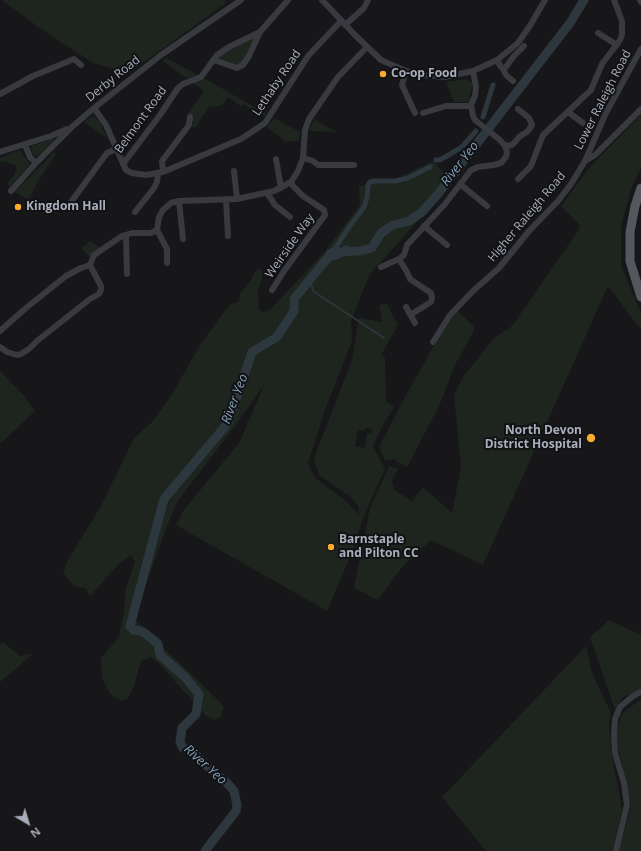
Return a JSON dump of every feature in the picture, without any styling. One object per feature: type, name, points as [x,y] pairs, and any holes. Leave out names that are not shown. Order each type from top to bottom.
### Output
[{"type":"main road","points":[[641,188],[635,206],[630,232],[630,261],[641,297]]},
{"type":"street","name":"Derby Road","points":[[11,191],[36,162],[94,108],[161,55],[241,0]]},
{"type":"street","name":"Belmont Road","points":[[214,60],[237,68],[243,65],[249,56],[260,32],[288,0]]},
{"type":"street","points":[[322,0],[381,60],[406,72],[421,76],[446,77],[473,71],[497,60],[518,43],[545,0]]},
{"type":"street","name":"Lethaby Road","points":[[160,173],[241,139],[265,123],[308,56],[343,23],[364,8],[368,0]]},
{"type":"street","points":[[518,179],[531,166],[543,135],[591,90],[602,64],[617,45],[622,35],[623,28],[614,0]]},
{"type":"street","name":"Belmont Road","points":[[123,164],[160,115],[178,88],[183,84],[201,77],[217,56],[229,47],[260,32]]},
{"type":"street","points":[[598,33],[617,45]]},
{"type":"street","points":[[503,69],[507,67],[514,56],[524,46]]},
{"type":"street","points":[[167,263],[167,249],[157,230],[159,217],[163,210],[171,203],[179,201],[237,199],[267,193],[281,188],[291,182],[298,171],[303,158],[305,130],[309,119],[335,80],[367,47]]},
{"type":"street","name":"Lower Raleigh Road","points":[[585,161],[606,113],[641,49]]},
{"type":"street","points":[[0,94],[33,76],[74,59],[81,65]]},
{"type":"street","points":[[497,60],[506,75],[513,82]]},
{"type":"street","points":[[380,267],[399,259],[404,255],[408,245],[445,204],[471,170],[478,167],[494,166],[501,163],[506,157],[506,146],[476,120],[471,105],[475,96],[476,87],[473,71]]},
{"type":"street","points":[[406,72],[402,85],[415,113]]},
{"type":"street","points":[[423,113],[446,106],[471,105]]},
{"type":"street","points":[[94,108],[106,125],[126,170],[132,173],[146,175],[160,173]]},
{"type":"street","points":[[506,146],[512,145],[519,136],[528,131],[532,125],[529,118],[518,109]]},
{"type":"street","name":"Higher Raleigh Road","points":[[433,342],[450,315],[474,290],[499,268],[529,231],[558,201],[571,184],[585,161],[595,155],[641,109]]},
{"type":"street","points":[[568,112],[583,123]]},
{"type":"street","points":[[135,212],[154,188],[160,173],[162,161],[189,125],[190,117]]},
{"type":"street","points":[[0,152],[57,134],[73,126]]},
{"type":"street","points":[[25,145],[30,157],[36,162]]},
{"type":"street","points":[[71,202],[107,153],[116,149]]},
{"type":"street","points":[[303,158],[318,165],[354,165]]},
{"type":"street","points":[[276,159],[281,188]]},
{"type":"street","points":[[234,171],[237,199]]},
{"type":"street","name":"Weirside Way","points":[[272,290],[325,215],[324,210],[303,196],[291,182]]},
{"type":"street","points":[[460,184],[479,202],[487,206]]},
{"type":"street","points":[[267,193],[275,205],[290,217]]},
{"type":"street","points":[[226,199],[228,236]]},
{"type":"street","points":[[179,201],[183,239]]},
{"type":"street","points":[[424,226],[437,241],[447,245]]},
{"type":"street","points":[[0,347],[7,352],[18,355],[29,349],[90,299],[99,294],[101,290],[100,286],[90,265],[95,254],[108,244],[126,235],[132,233],[151,233],[157,230]]},
{"type":"street","points":[[126,235],[127,274]]},
{"type":"street","points":[[399,259],[410,279],[431,293],[431,302],[410,314]]},
{"type":"street","points":[[0,330],[66,276],[90,265]]},
{"type":"street","points":[[406,307],[415,323]]},
{"type":"street","points":[[616,851],[627,805],[624,783],[615,753],[615,719],[620,707],[633,696],[641,692]]},
{"type":"shaded area","points":[[2,0],[225,0],[226,3],[129,73],[93,63],[41,29]]},
{"type":"shaded area","points":[[259,33],[249,56],[237,68],[215,60],[218,56]]},
{"type":"shaded area","points":[[166,58],[198,75],[186,78],[163,61],[163,59]]},
{"type":"shaded area","points":[[204,78],[268,115],[261,116],[244,104],[242,107],[228,97],[221,106],[209,107],[195,128],[191,126],[194,123],[192,121],[192,116],[187,115],[204,91],[193,83]]},
{"type":"shaded area","points":[[466,79],[473,83],[469,101],[454,102],[446,82]]},
{"type":"shaded area","points":[[641,114],[641,168],[631,189],[621,227],[621,265],[641,313],[641,330],[608,286],[483,565],[431,540],[402,567],[378,600],[354,588],[370,508],[389,466],[398,469],[392,480],[394,490],[412,501],[423,487],[452,513],[461,467],[454,395],[463,377],[493,339],[512,326],[578,231],[580,225],[561,206],[589,168]]},
{"type":"shaded area","points":[[92,117],[99,121],[107,138],[84,122]]},
{"type":"shaded area","points":[[274,118],[300,132],[299,141],[286,142],[267,127]]},
{"type":"shaded area","points":[[314,119],[337,132],[309,131]]},
{"type":"shaded area","points":[[53,139],[53,141],[39,155],[36,156],[32,154],[32,146]]},
{"type":"shaded area","points":[[16,151],[20,151],[30,164],[10,187],[7,183],[14,176],[17,166],[3,161],[0,162],[0,158]]},
{"type":"shaded area","points":[[54,152],[56,154],[38,181],[29,200],[15,192]]},
{"type":"shaded area","points":[[433,161],[447,177],[459,164],[465,169],[370,274],[351,320],[352,341],[325,410],[308,463],[315,478],[345,500],[359,515],[359,508],[352,498],[320,476],[314,458],[352,360],[359,318],[382,322],[379,305],[387,304],[398,325],[381,355],[385,358],[386,401],[394,407],[373,446],[385,469],[363,518],[353,550],[327,611],[176,525],[183,511],[239,443],[265,383],[238,422],[177,502],[141,598],[135,620],[220,702],[224,708],[221,716],[215,720],[206,716],[158,662],[151,657],[141,661],[134,686],[128,698],[122,701],[110,694],[102,678],[101,658],[119,637],[124,611],[126,588],[135,562],[131,555],[118,565],[90,596],[86,589],[74,586],[63,573],[68,560],[101,506],[134,438],[152,422],[171,396],[200,345],[230,304],[239,301],[240,293],[252,279],[254,273],[259,268],[262,270],[263,276],[258,290],[259,309],[263,312],[271,309],[326,250],[360,205],[359,186],[398,178]],"holes":[[[347,245],[336,260],[320,263],[326,250]],[[366,428],[372,429],[371,434],[367,433],[365,448],[355,446],[358,430],[365,431]]]},
{"type":"shaded area","points":[[90,241],[99,247],[89,257],[81,248]]},
{"type":"shaded area","points":[[347,245],[353,249],[351,253],[336,260],[320,263],[327,250],[336,248],[341,251],[343,246]]},
{"type":"shaded area","points":[[457,311],[473,325],[474,331],[456,363],[439,406],[407,467],[393,459],[385,461],[379,447],[406,395],[443,330]]},
{"type":"shaded area","points":[[0,371],[26,398],[35,411],[0,444]]},
{"type":"shaded area","points":[[609,620],[641,635],[641,689],[622,698],[615,710],[590,637]]},
{"type":"shaded area","points":[[3,642],[20,656],[34,653],[0,682],[0,645]]},
{"type":"shaded area","points":[[586,646],[592,673],[611,713],[609,722],[611,750],[622,809],[614,851],[486,851],[442,797]]},
{"type":"shaded area","points":[[641,699],[641,851],[619,851],[631,807],[616,737],[621,714]]},
{"type":"waterway","name":"River Yeo","points":[[205,851],[236,811],[237,805],[234,791],[193,752],[183,748],[180,742],[182,728],[196,714],[199,694],[185,677],[160,655],[158,644],[146,634],[141,631],[133,630],[130,626],[164,499],[228,423],[252,352],[277,337],[294,311],[294,299],[325,261],[333,252],[360,251],[372,248],[381,233],[393,225],[409,221],[422,212],[438,194],[570,23],[584,0]]},
{"type":"waterway","points":[[483,117],[493,85]]},
{"type":"waterway","points":[[436,160],[440,160],[462,147],[476,131]]},
{"type":"waterway","points":[[333,252],[364,207],[367,198],[368,185],[370,182],[396,181],[408,178],[430,167]]},
{"type":"waterway","points":[[310,279],[313,291],[384,338]]},
{"type":"place","name":"Co-op Food","points":[[383,74]]},
{"type":"place","name":"Kingdom Hall","points":[[18,207]]},
{"type":"place","name":"North Devon District Hospital","points":[[591,438]]},
{"type":"place","name":"Barnstaple and Pilton CC","points":[[331,547]]}]
